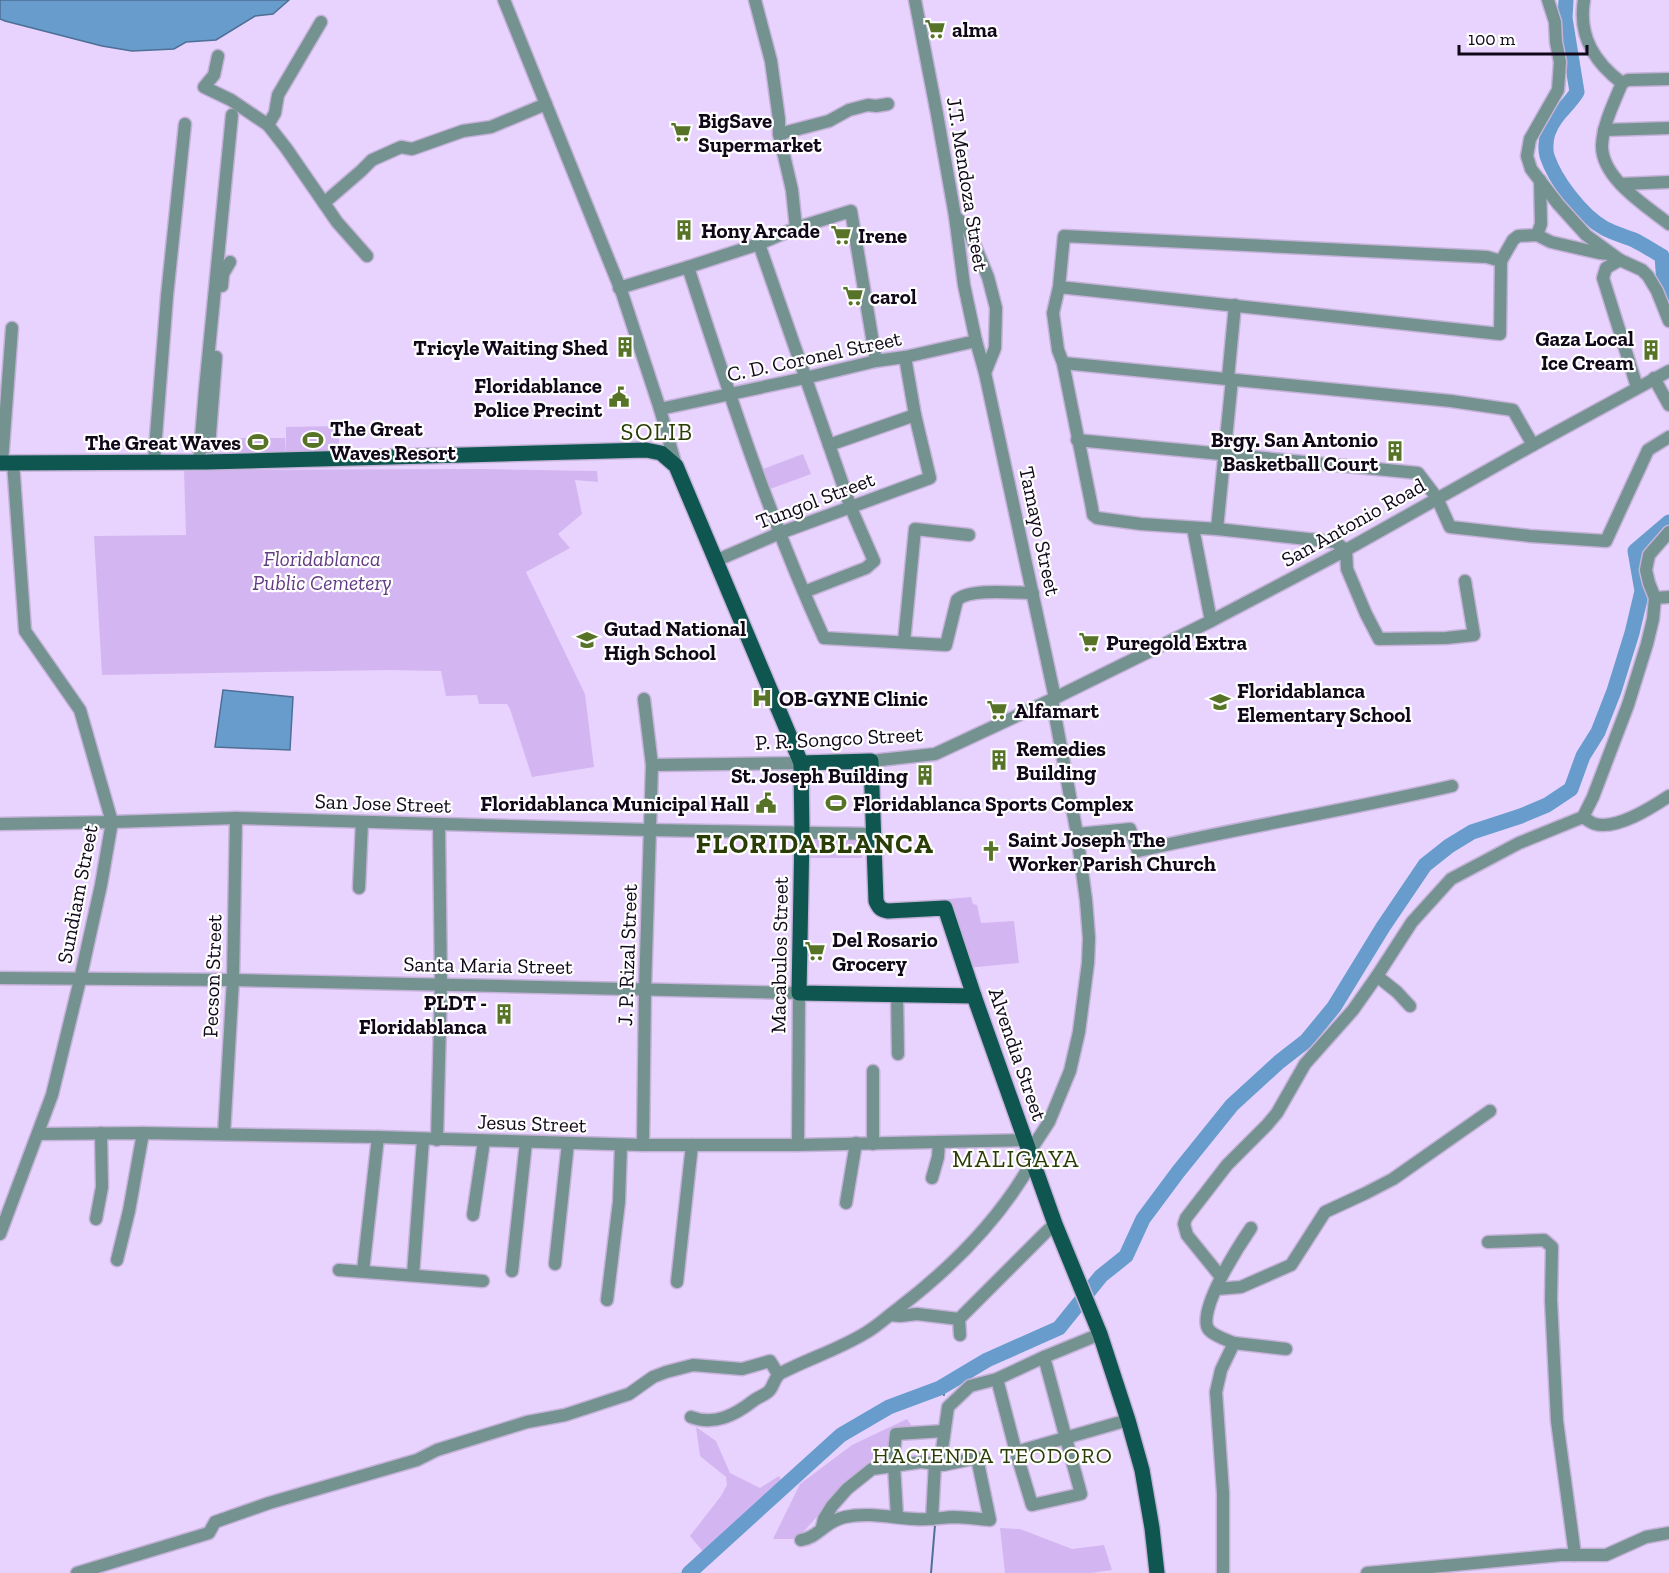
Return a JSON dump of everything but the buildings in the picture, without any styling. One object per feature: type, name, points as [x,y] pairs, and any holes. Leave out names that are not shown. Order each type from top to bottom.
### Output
[{"type":"main road","points":[[5,462],[203,462],[646,450],[661,453],[676,466]]},
{"type":"main road","name":"Macabulos Street","points":[[676,466],[801,763],[799,993]]},
{"type":"main road","points":[[871,761],[874,834]]},
{"type":"main road","name":"P. R. Songco Street","points":[[801,763],[871,761]]},
{"type":"main road","name":"Alvendia Street","points":[[874,834],[876,901],[880,909],[888,911],[945,908],[1055,1224],[1098,1329],[1142,1470],[1157,1573]]},
{"type":"main road","name":"Santa Maria Street","points":[[799,993],[974,996]]},
{"type":"street","points":[[504,0],[620,288],[660,409],[676,466]]},
{"type":"street","points":[[754,0],[771,61],[780,135],[792,190],[796,228]]},
{"type":"street","name":"J.T. Mendoza Street","points":[[915,0],[955,216],[964,285],[985,374]]},
{"type":"street","points":[[1548,0],[1555,22],[1560,62],[1558,90],[1530,139],[1527,156],[1531,169],[1586,235],[1615,257],[1642,270],[1648,276],[1657,291],[1669,321]]},
{"type":"street","points":[[1584,0],[1582,23],[1588,44],[1611,75],[1622,83]]},
{"type":"street","points":[[268,124],[275,113],[278,95],[321,22]]},
{"type":"street","points":[[218,56],[214,75],[204,87],[231,100],[268,124],[337,222],[368,256]]},
{"type":"street","points":[[1669,79],[1628,80],[1622,83],[1604,130],[1602,147],[1605,162],[1612,176],[1669,224]]},
{"type":"street","points":[[324,203],[372,160],[401,147],[412,149],[463,131],[491,127],[546,104]]},
{"type":"street","points":[[780,135],[829,121],[849,110],[868,105],[888,104]]},
{"type":"street","points":[[203,462],[205,390],[232,115]]},
{"type":"street","points":[[154,462],[184,124]]},
{"type":"street","points":[[1604,130],[1669,128]]},
{"type":"street","points":[[1537,235],[1541,224],[1540,180]]},
{"type":"street","points":[[1621,184],[1669,182]]},
{"type":"street","points":[[620,288],[759,244],[796,228],[851,211],[876,361]]},
{"type":"street","points":[[955,216],[968,229],[988,277],[996,308],[995,348],[985,374]]},
{"type":"street","points":[[1059,287],[1500,334],[1501,261],[1513,240],[1518,236],[1537,235],[1558,243],[1615,257]]},
{"type":"street","points":[[1465,581],[1474,635],[1446,638],[1378,639],[1347,569],[1346,550],[1335,542],[1097,518],[1093,515],[1077,441],[1063,363],[1058,350],[1053,313],[1059,287],[1064,236],[1475,256],[1501,261]]},
{"type":"street","points":[[759,244],[851,508],[874,561],[866,568],[804,591]]},
{"type":"street","points":[[1615,257],[1606,268],[1603,278],[1637,387]]},
{"type":"street","points":[[203,462],[223,274],[230,262]]},
{"type":"street","points":[[688,267],[729,394],[780,533],[824,638],[946,645],[957,600],[962,596],[1033,593]]},
{"type":"street","points":[[1217,530],[1235,305]]},
{"type":"street","name":"Sundiam Street","points":[[0,1234],[52,1095],[101,885],[112,822],[80,710],[24,631],[5,462],[12,328]]},
{"type":"street","name":"C. D. Coronel Street","points":[[660,409],[976,341]]},
{"type":"street","points":[[829,445],[915,415],[905,357]]},
{"type":"street","points":[[1063,363],[1450,401],[1513,410],[1533,445]]},
{"type":"street","name":"San Antonio Road","points":[[1054,698],[1211,621],[1346,550],[1669,371]]},
{"type":"street","name":"Tamayo Street","points":[[778,1374],[837,1349],[869,1331],[932,1283],[972,1242],[1023,1178],[1070,1071],[1079,1032],[1089,938],[1077,834],[1054,698],[1033,593],[985,374]]},
{"type":"street","points":[[1654,378],[1669,405]]},
{"type":"street","name":"Tungol Street","points":[[715,561],[780,533],[930,478],[915,415]]},
{"type":"street","points":[[1077,441],[1418,473],[1437,498],[1450,526],[1530,536],[1606,541],[1648,450],[1669,437]]},
{"type":"street","points":[[1193,528],[1211,621]]},
{"type":"street","points":[[904,642],[915,529],[969,535]]},
{"type":"street","points":[[1490,1111],[1393,1179],[1325,1212],[1291,1265],[1241,1287],[1219,1283],[1187,1235],[1184,1224],[1186,1218],[1227,1165],[1277,1113],[1305,1064],[1353,1010],[1412,922],[1452,879],[1519,843],[1582,817],[1593,797],[1628,705],[1647,644],[1655,598],[1646,570],[1649,555],[1669,532]]},
{"type":"street","points":[[1655,598],[1669,597]]},
{"type":"street","name":"P. R. Songco Street","points":[[871,761],[935,754],[1054,698]]},
{"type":"street","name":"J. P. Rizal Street","points":[[643,1146],[652,765],[644,699]]},
{"type":"street","name":"P. R. Songco Street","points":[[652,765],[801,763]]},
{"type":"street","points":[[1077,834],[1130,829],[1138,851],[1213,834],[1370,805],[1452,786]]},
{"type":"street","points":[[1582,817],[1595,824],[1617,822],[1647,810],[1669,796]]},
{"type":"street","name":"San Jose Street","points":[[0,824],[236,818],[802,834],[874,834]]},
{"type":"street","name":"Pecson Street","points":[[224,1134],[232,980],[236,818]]},
{"type":"street","points":[[359,888],[362,822]]},
{"type":"street","points":[[436,1140],[441,984],[439,824]]},
{"type":"street","points":[[1377,976],[1410,1006]]},
{"type":"street","name":"Santa Maria Street","points":[[0,978],[232,980],[799,993]]},
{"type":"street","name":"Macabulos Street","points":[[798,1145],[799,993]]},
{"type":"street","points":[[897,994],[898,1053]]},
{"type":"street","points":[[873,1071],[873,1144]]},
{"type":"street","points":[[96,1219],[102,1187],[101,1133]]},
{"type":"street","points":[[117,1260],[131,1202],[143,1133]]},
{"type":"street","name":"Jesus Street","points":[[38,1134],[143,1133],[378,1137],[643,1146],[939,1142],[1032,1159]]},
{"type":"street","points":[[363,1271],[378,1137]]},
{"type":"street","points":[[413,1275],[423,1140]]},
{"type":"street","points":[[473,1215],[484,1140]]},
{"type":"street","points":[[512,1271],[526,1142]]},
{"type":"street","points":[[932,1178],[938,1157],[939,1142]]},
{"type":"street","points":[[555,1264],[568,1143]]},
{"type":"street","points":[[846,1203],[856,1143]]},
{"type":"street","points":[[607,1300],[619,1202],[621,1145]]},
{"type":"street","points":[[677,1282],[692,1145]]},
{"type":"street","points":[[960,1335],[959,1319],[1055,1224]]},
{"type":"street","points":[[1251,1228],[1219,1283],[1211,1301],[1207,1324],[1209,1330],[1216,1335],[1234,1343],[1286,1349]]},
{"type":"street","points":[[1488,1242],[1544,1240],[1552,1247],[1551,1300],[1557,1421],[1575,1555]]},
{"type":"street","points":[[339,1270],[483,1281]]},
{"type":"street","points":[[890,1315],[917,1314],[959,1319]]},
{"type":"street","points":[[934,1519],[939,1464],[948,1407],[970,1386],[997,1379],[1098,1329]]},
{"type":"street","points":[[1223,1573],[1223,1493],[1216,1392],[1221,1371],[1234,1343]]},
{"type":"street","points":[[997,1379],[1032,1505],[1081,1494],[1044,1357]]},
{"type":"street","points":[[76,1573],[209,1533],[215,1522],[269,1503],[417,1461],[437,1450],[527,1422],[564,1415],[629,1394],[653,1377],[666,1372],[693,1365],[742,1369],[770,1361],[778,1374],[769,1391],[742,1410],[724,1418],[708,1421],[691,1417]]},
{"type":"street","points":[[1015,1449],[1126,1417]]},
{"type":"street","points":[[897,1516],[893,1461],[896,1434],[944,1431]]},
{"type":"street","points":[[801,1540],[813,1536],[835,1519],[851,1515],[897,1516],[916,1520],[955,1517],[990,1520],[977,1458],[939,1464],[921,1462],[872,1469],[847,1489],[832,1506],[822,1527]]},
{"type":"street","points":[[1367,1573],[1561,1555],[1606,1555],[1646,1537],[1669,1533]]},
{"type":"green space","name":"The Great Waves Resort","points":[[339,426],[339,453],[286,454],[286,427]]},
{"type":"green space","name":"The Great Waves","points":[[232,438],[285,438],[286,455],[232,456]]},
{"type":"green space","points":[[803,454],[811,474],[770,489],[763,469]]},
{"type":"green space","name":"Floridablanca Public Cemetery","points":[[184,470],[597,471],[598,482],[575,480],[582,514],[558,534],[570,548],[526,572],[585,694],[594,767],[532,777],[507,704],[479,704],[477,695],[446,696],[441,671],[102,675],[94,536],[186,535]]},
{"type":"green space","points":[[809,833],[862,833],[862,858],[809,858]]},
{"type":"green space","points":[[971,897],[973,904],[977,905],[981,923],[1014,921],[1019,963],[967,968],[948,899]]},
{"type":"green space","points":[[907,1419],[913,1428],[892,1440],[887,1463],[871,1462],[797,1539],[773,1539],[800,1484],[852,1445]]},
{"type":"green space","points":[[696,1427],[716,1441],[730,1473],[760,1488],[779,1476],[783,1484],[705,1554],[690,1536],[727,1485],[726,1477],[700,1456]]},
{"type":"green space","points":[[1000,1528],[1020,1529],[1072,1549],[1104,1545],[1112,1570],[1091,1573],[1005,1573]]},
{"type":"water","points":[[0,0],[289,0],[273,14],[255,16],[216,40],[186,42],[174,49],[132,51],[102,46],[5,21],[0,19]]},
{"type":"water","points":[[223,690],[293,697],[290,750],[215,747]]},
{"type":"waterway","points":[[1566,0],[1565,18],[1577,92],[1551,126],[1546,141],[1547,156],[1562,186],[1595,222],[1662,256],[1664,284],[1669,296]]},
{"type":"waterway","points":[[689,1573],[841,1435],[889,1407],[940,1388],[987,1360],[1059,1328],[1101,1276],[1126,1256],[1143,1219],[1232,1105],[1306,1041],[1334,1007],[1383,927],[1425,865],[1472,832],[1547,805],[1571,789],[1583,756],[1598,732],[1614,691],[1632,633],[1642,591],[1635,551],[1669,522]]},
{"type":"waterway","points":[[940,1388],[944,1395]]},
{"type":"waterway","points":[[931,1573],[935,1525]]},
{"type":"place","name":"alma","points":[[935,29]]},
{"type":"place","name":"BigSave Supermarket","points":[[681,132]]},
{"type":"place","name":"Hony Arcade","points":[[684,230]]},
{"type":"place","name":"Irene","points":[[841,235]]},
{"type":"place","name":"carol","points":[[853,296]]},
{"type":"place","name":"Tricyle Waiting Shed","points":[[625,347]]},
{"type":"place","name":"Gaza Local Ice Cream","points":[[1651,350]]},
{"type":"place","name":"Floridablance Police Precint","points":[[619,397]]},
{"type":"place","name":"The Great Waves Resort","points":[[313,440]]},
{"type":"place","name":"The Great Waves","points":[[258,442]]},
{"type":"place","name":"Brgy. San Antonio Basketball Court","points":[[1395,451]]},
{"type":"place","name":"Gutad National High School","points":[[587,640]]},
{"type":"place","name":"Puregold Extra","points":[[1089,642]]},
{"type":"place","name":"OB-GYNE Clinic","points":[[762,698]]},
{"type":"place","name":"Floridablanca Elementary School","points":[[1220,702]]},
{"type":"place","name":"Alfamart","points":[[997,710]]},
{"type":"place","name":"Remedies Building","points":[[999,760]]},
{"type":"place","name":"St. Joseph Building","points":[[925,775]]},
{"type":"place","name":"Floridablanca Municipal Hall","points":[[766,803]]},
{"type":"place","name":"Floridablanca Sports Complex","points":[[836,803]]},
{"type":"place","name":"Saint Joseph The Worker Parish Church","points":[[991,851]]},
{"type":"place","name":"Del Rosario Grocery","points":[[815,951]]},
{"type":"place","name":"PLDT - Floridablanca","points":[[504,1014]]},
{"type":"district","name":"SOLIB","points":[[657,431]]},
{"type":"district","name":"FLORIDABLANCA","points":[[815,844]]},
{"type":"district","name":"MALIGAYA","points":[[1016,1158]]},
{"type":"district","name":"HACIENDA TEODORO","points":[[993,1455]]}]
